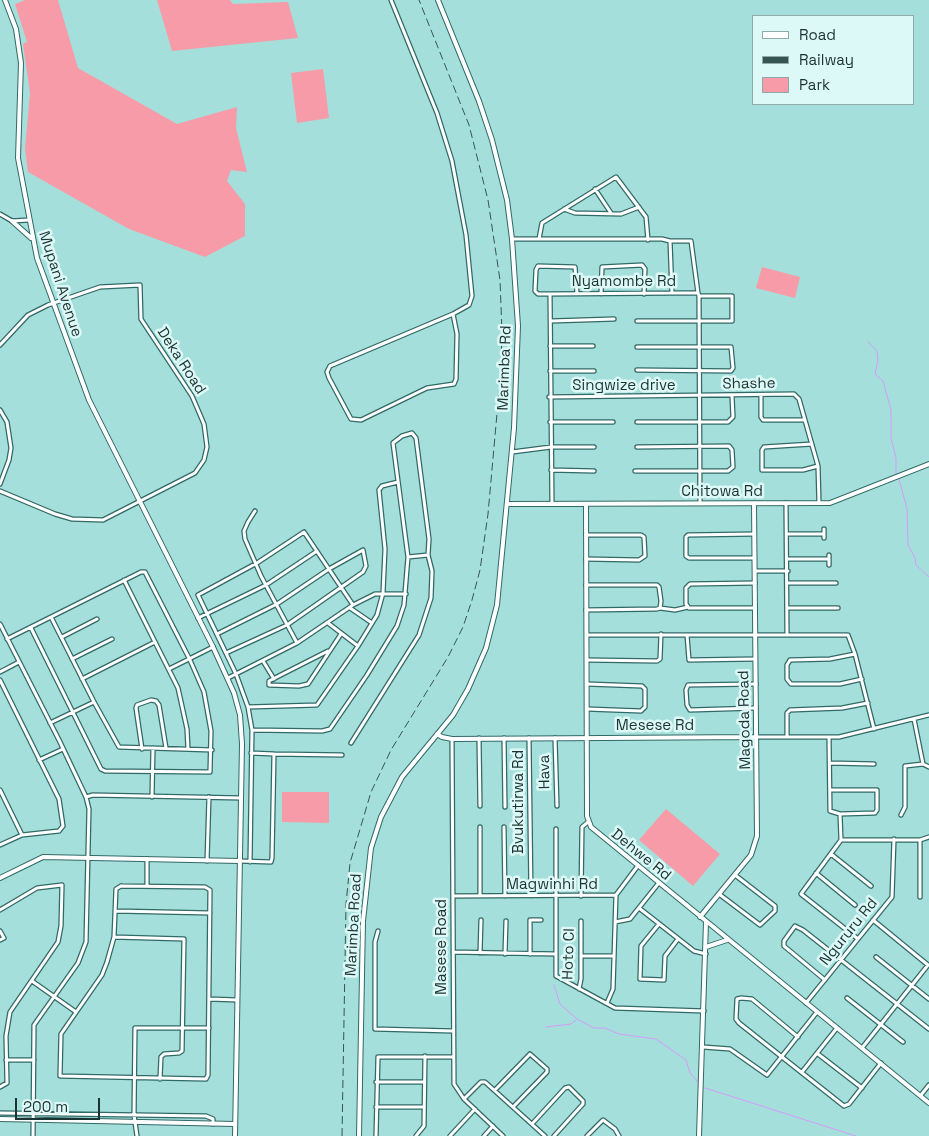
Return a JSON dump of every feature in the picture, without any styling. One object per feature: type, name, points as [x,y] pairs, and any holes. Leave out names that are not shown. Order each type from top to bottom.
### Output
[{"type":"street","name":"Mupani Avenue","points":[[5,0],[16,29],[21,63],[18,158],[32,240],[53,304],[89,400],[228,678],[237,704],[242,728],[234,1136]]},
{"type":"street","points":[[392,0],[436,113],[452,161],[467,243],[472,296],[469,305],[453,314],[330,366],[327,372],[329,378],[351,419],[360,420],[427,388],[454,384],[456,379],[457,334],[453,314]]},
{"type":"street","name":"Marimba Rd","points":[[438,0],[480,101],[507,200],[512,239],[518,335],[508,504],[492,630],[480,665],[464,696],[438,734]]},
{"type":"street","points":[[539,239],[540,225],[612,177],[618,178],[639,207],[646,220],[648,240]]},
{"type":"street","points":[[595,188],[611,213]]},
{"type":"street","points":[[564,209],[575,213],[626,214],[639,207]]},
{"type":"street","points":[[0,214],[12,221],[32,240]]},
{"type":"street","points":[[12,221],[29,220]]},
{"type":"street","points":[[512,239],[691,242],[698,295],[699,321],[700,422],[698,446],[700,503]]},
{"type":"street","points":[[670,241],[672,293]]},
{"type":"street","points":[[601,294],[602,267],[642,265],[645,269],[644,294]]},
{"type":"street","points":[[550,294],[538,294],[535,291],[536,270],[538,266],[575,267],[577,293]]},
{"type":"street","name":"Deka Road","points":[[53,304],[100,287],[140,285],[141,319],[180,376],[199,411],[207,436],[207,447],[200,466],[195,473],[140,503]]},
{"type":"street","name":"Nyamombe Rd","points":[[552,503],[549,397],[550,294],[672,293],[730,296],[733,298],[732,321],[699,321]]},
{"type":"street","points":[[0,345],[28,315],[53,304]]},
{"type":"street","points":[[551,321],[614,319]]},
{"type":"street","points":[[637,321],[699,321]]},
{"type":"street","points":[[550,346],[593,346]]},
{"type":"street","points":[[637,347],[732,347],[733,368],[731,371],[637,370]]},
{"type":"street","points":[[550,371],[594,371]]},
{"type":"street","name":"Shashe","points":[[700,396],[794,394],[798,397],[804,420]]},
{"type":"street","points":[[761,395],[761,417],[764,420],[804,420],[818,466],[819,503]]},
{"type":"street","name":"Singwize drive","points":[[549,397],[700,396]]},
{"type":"street","points":[[637,422],[730,421],[733,417],[732,396]]},
{"type":"street","points":[[0,410],[7,422],[11,448],[9,460],[0,484]]},
{"type":"street","points":[[550,422],[613,422]]},
{"type":"street","points":[[252,730],[322,731],[331,727],[397,626],[406,594],[408,557],[393,441],[402,436],[414,434],[429,539],[428,555],[432,572],[431,594],[420,633],[351,742]]},
{"type":"street","points":[[812,444],[764,447],[762,450],[762,470],[803,470],[818,466]]},
{"type":"street","points":[[635,471],[699,472],[730,471],[733,469],[730,446],[637,447]]},
{"type":"street","points":[[512,452],[551,447],[594,447]]},
{"type":"street","name":"Chitowa Rd","points":[[508,504],[836,502],[929,464]]},
{"type":"street","points":[[551,470],[594,471]]},
{"type":"street","points":[[248,707],[317,705],[358,646],[378,612],[383,593],[385,549],[379,490],[382,486],[398,482]]},
{"type":"street","points":[[0,491],[55,514],[78,520],[103,520],[140,503]]},
{"type":"street","name":"Magoda Road","points":[[700,917],[751,855],[756,843],[754,503]]},
{"type":"street","points":[[786,503],[788,559],[787,635]]},
{"type":"street","points":[[580,896],[582,827],[588,822],[586,504]]},
{"type":"street","points":[[256,511],[244,531],[245,539],[266,585],[298,643]]},
{"type":"street","points":[[787,534],[824,536],[824,529]]},
{"type":"street","points":[[250,862],[252,730],[248,707],[236,674],[198,595],[257,563],[303,532],[306,533],[352,607],[372,623]]},
{"type":"street","points":[[586,535],[641,534],[644,537],[645,556],[639,560],[586,559]]},
{"type":"street","points":[[754,534],[688,535],[686,537],[686,556],[689,558],[754,558]]},
{"type":"street","points":[[216,634],[277,604],[329,569],[363,550],[364,570],[341,588],[287,625],[226,653]]},
{"type":"street","points":[[198,618],[266,585],[316,551]]},
{"type":"street","points":[[408,557],[428,555]]},
{"type":"street","points":[[788,559],[829,557],[829,564]]},
{"type":"street","points":[[754,571],[788,571]]},
{"type":"street","points":[[7,638],[31,628],[141,572],[146,573],[190,660],[207,704],[212,750],[209,773],[101,769],[31,628]]},
{"type":"street","points":[[124,580],[169,669],[182,701],[188,749]]},
{"type":"street","points":[[688,607],[686,588],[688,585],[755,583]]},
{"type":"street","points":[[788,584],[836,583]]},
{"type":"street","points":[[586,585],[657,585],[659,587],[660,608]]},
{"type":"street","points":[[228,678],[298,643],[374,594],[406,594]]},
{"type":"street","points":[[586,610],[660,608],[675,610],[688,607],[755,608]]},
{"type":"street","points":[[788,608],[838,608]]},
{"type":"street","points":[[51,617],[117,746],[142,749],[212,750]]},
{"type":"street","points":[[62,637],[97,619]]},
{"type":"street","points":[[328,623],[358,646]]},
{"type":"street","points":[[0,624],[63,749],[86,797],[89,809],[86,942],[78,963],[34,1025],[32,1136]]},
{"type":"street","points":[[328,651],[269,681],[270,686],[306,685],[341,634]]},
{"type":"street","points":[[587,660],[658,660],[660,658],[661,634]]},
{"type":"street","points":[[587,635],[848,635],[862,679],[874,729]]},
{"type":"street","points":[[687,635],[689,660],[755,659]]},
{"type":"street","points":[[72,659],[112,639]]},
{"type":"street","points":[[82,679],[155,642]]},
{"type":"street","points":[[169,669],[213,647]]},
{"type":"street","points":[[855,654],[830,659],[790,660],[787,665],[787,679],[791,684],[822,684],[862,679]]},
{"type":"street","points":[[264,661],[274,679]]},
{"type":"street","points":[[0,672],[19,662]]},
{"type":"street","points":[[0,680],[59,800],[63,826],[58,830],[22,835],[0,846]]},
{"type":"street","points":[[587,684],[640,685],[645,689],[645,707],[642,710],[587,709]]},
{"type":"street","points":[[756,684],[688,685],[686,690],[687,705],[690,710],[756,708]]},
{"type":"street","points":[[142,749],[136,708],[137,705],[151,700],[156,701],[159,705],[166,748]]},
{"type":"street","points":[[50,723],[94,702]]},
{"type":"street","points":[[787,737],[787,713],[790,710],[842,708],[868,703]]},
{"type":"street","name":"Mesese Rd","points":[[438,734],[442,737],[452,738],[829,737],[874,729],[929,715]]},
{"type":"street","points":[[914,719],[923,764]]},
{"type":"street","name":"Marimba Road","points":[[359,1136],[363,921],[371,848],[381,817],[402,777],[438,734]]},
{"type":"street","points":[[829,737],[830,811],[840,814],[875,813],[877,810],[876,790],[830,790]]},
{"type":"street","name":"Masese Road","points":[[452,738],[454,1084],[464,1099],[503,1136]]},
{"type":"street","points":[[479,738],[480,806]]},
{"type":"street","points":[[504,738],[505,807]]},
{"type":"street","name":"Bvukutirwa Rd","points":[[529,738],[531,896]]},
{"type":"street","name":"Hava","points":[[555,738],[557,806]]},
{"type":"street","points":[[152,797],[153,748]]},
{"type":"street","points":[[39,760],[63,749]]},
{"type":"street","points":[[251,753],[342,755]]},
{"type":"street","points":[[0,878],[43,857],[271,862],[274,754]]},
{"type":"street","points":[[830,763],[874,764]]},
{"type":"street","points":[[901,815],[905,807],[904,766],[908,764],[923,764],[929,767]]},
{"type":"street","points":[[0,790],[22,835]]},
{"type":"street","points":[[86,797],[94,795],[241,798]]},
{"type":"street","points":[[207,861],[209,798]]},
{"type":"street","points":[[840,814],[841,840],[801,895],[858,939]]},
{"type":"street","name":"Dehwe Rd","points":[[588,822],[594,831],[658,884],[929,1103]]},
{"type":"street","points":[[480,827],[480,896]]},
{"type":"street","points":[[504,827],[505,896]]},
{"type":"street","points":[[556,829],[556,976],[618,1008],[704,1011]]},
{"type":"street","points":[[841,840],[920,840],[929,837]]},
{"type":"street","name":"Ngururu Rd","points":[[806,1003],[893,894],[894,839]]},
{"type":"street","points":[[920,840],[920,897]]},
{"type":"street","points":[[831,854],[871,886]]},
{"type":"street","points":[[147,886],[148,859]]},
{"type":"street","name":"Magwinhi Rd","points":[[453,896],[555,897],[616,895],[637,866]]},
{"type":"street","points":[[816,874],[855,905]]},
{"type":"street","points":[[719,894],[760,926],[774,911],[775,906],[735,875]]},
{"type":"street","points":[[614,922],[628,921],[658,884]]},
{"type":"street","points":[[0,910],[37,888],[62,885],[61,926],[58,942],[10,1012],[6,1036],[7,1084],[0,1087]]},
{"type":"street","points":[[147,886],[207,888],[210,891],[210,999],[207,1078],[61,1078],[61,1034],[102,975],[114,937],[117,887],[147,886]]},
{"type":"street","points":[[607,1003],[613,989],[616,895]]},
{"type":"street","points":[[639,908],[694,951],[706,954]]},
{"type":"street","points":[[116,912],[210,913]]},
{"type":"street","points":[[480,953],[481,920]]},
{"type":"street","points":[[530,954],[530,920],[540,920]]},
{"type":"street","points":[[862,1048],[927,968],[927,963],[873,920]]},
{"type":"street","points":[[505,954],[506,921]]},
{"type":"street","name":"Hoto Cl","points":[[579,989],[582,956],[581,921]]},
{"type":"street","points":[[699,1136],[706,922]]},
{"type":"street","points":[[659,924],[641,946],[640,979],[664,980],[666,956],[678,939]]},
{"type":"street","points":[[825,980],[784,946],[784,941],[795,926],[929,1029]]},
{"type":"street","points":[[0,931],[4,938],[0,940]]},
{"type":"street","points":[[378,932],[376,942],[375,1030],[453,1030]]},
{"type":"street","points":[[114,937],[184,939],[182,1050],[179,1053],[164,1054],[161,1057],[160,1079]]},
{"type":"street","points":[[706,947],[727,940]]},
{"type":"street","points":[[453,952],[555,954]]},
{"type":"street","points":[[582,956],[614,956]]},
{"type":"street","points":[[876,957],[929,999]]},
{"type":"street","points":[[32,981],[76,1012]]},
{"type":"street","points":[[798,1037],[752,999],[741,998],[737,1000],[737,1021],[844,1106],[849,1104],[881,1064]]},
{"type":"street","points":[[847,998],[903,1042]]},
{"type":"street","points":[[210,999],[238,1000]]},
{"type":"street","points":[[703,1046],[730,1049],[765,1075],[770,1074],[817,1012]]},
{"type":"street","points":[[137,1136],[137,1121],[134,1115],[135,1028],[209,1028]]},
{"type":"street","points":[[802,1072],[838,1028]]},
{"type":"street","points":[[0,1036],[6,1036]]},
{"type":"street","points":[[495,1090],[530,1054],[547,1069],[547,1072],[513,1107]]},
{"type":"street","points":[[818,1054],[862,1088]]},
{"type":"street","points":[[376,1136],[376,1082],[377,1059],[379,1056],[453,1057]]},
{"type":"street","points":[[416,1136],[424,1126],[425,1056]]},
{"type":"street","points":[[6,1060],[34,1060]]},
{"type":"street","points":[[464,1099],[483,1081],[545,1136]]},
{"type":"street","points":[[376,1082],[424,1082]]},
{"type":"street","points":[[921,1095],[929,1085]]},
{"type":"street","points":[[532,1124],[568,1087],[584,1101],[584,1104],[554,1136]]},
{"type":"street","points":[[376,1107],[424,1107]]},
{"type":"street","points":[[450,1136],[475,1109]]},
{"type":"street","points":[[0,1113],[209,1116],[213,1119],[214,1124]]},
{"type":"street","points":[[0,1119],[235,1124]]},
{"type":"street","points":[[587,1136],[603,1120],[619,1136]]},
{"type":"street","points":[[484,1136],[492,1126]]},
{"type":"street","points":[[536,1136],[540,1132]]},
{"type":"green space","points":[[25,0],[58,0],[78,68],[177,124],[237,107],[236,128],[247,172],[231,170],[227,181],[245,204],[245,236],[205,257],[129,229],[28,172],[25,149],[30,93],[23,44],[27,42],[15,4]]},
{"type":"green space","points":[[157,0],[230,0],[233,4],[288,2],[298,38],[172,51]]},
{"type":"green space","points":[[323,69],[329,118],[297,123],[291,73]]},
{"type":"green space","points":[[762,267],[800,277],[795,298],[756,288]]},
{"type":"green space","points":[[282,792],[329,792],[329,823],[282,822]]},
{"type":"green space","points":[[666,809],[720,854],[693,886],[639,840]]},
{"type":"waterway","points":[[868,342],[877,351],[878,360],[875,374],[883,381],[891,410],[891,438],[896,458],[896,474]]},
{"type":"waterway","points":[[899,479],[907,509],[908,545],[915,558],[916,565],[929,577]]},
{"type":"waterway","points":[[554,985],[560,1004],[577,1019],[594,1028],[605,1028],[619,1034],[656,1039],[686,1060],[690,1073],[699,1083]]},
{"type":"waterway","points":[[546,1027],[571,1024],[576,1020]]},
{"type":"waterway","points":[[705,1088],[856,1136]]},
{"type":"railway","points":[[342,1136],[346,904],[350,863],[371,792],[391,750],[448,657],[463,627],[472,600],[480,570],[488,514],[501,369],[500,280],[488,200],[469,125],[419,0]]}]
